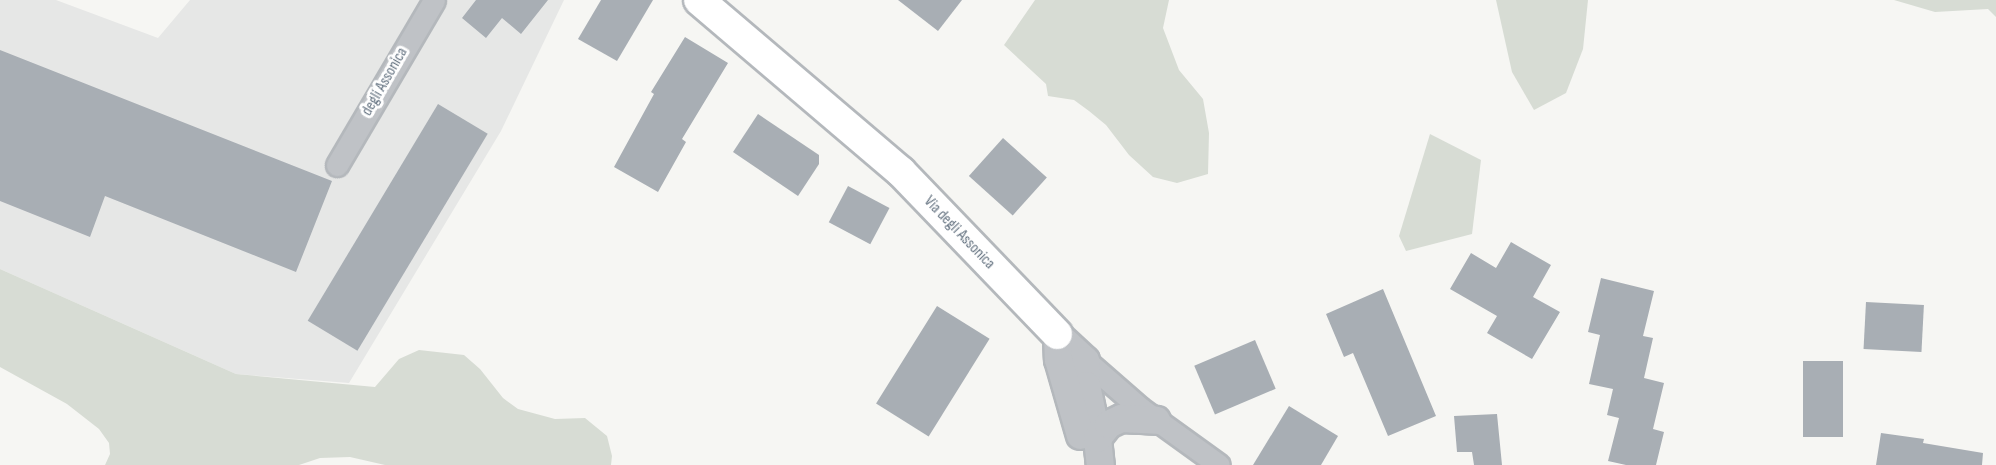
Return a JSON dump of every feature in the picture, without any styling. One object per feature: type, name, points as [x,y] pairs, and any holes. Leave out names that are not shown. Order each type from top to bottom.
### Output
[{"type":"main road","name":"Via degli Assonica","points":[[699,0],[901,172],[1057,334]]},
{"type":"street","name":"degli Assonica","points":[[337,165],[434,0]]},
{"type":"street","name":"Via degli Assonica","points":[[1057,334],[1156,420],[1219,465]]},
{"type":"street","points":[[1057,334],[1058,359],[1090,465]]},
{"type":"street","points":[[1085,360],[1086,385],[1100,465]]},
{"type":"street","points":[[1097,438],[1108,424],[1120,418],[1156,420]]},
{"type":"shaded area","points":[[0,0],[56,0],[158,38],[190,0],[564,0],[501,131],[349,383],[236,374],[0,269]]},
{"type":"shaded area","points":[[1035,0],[1169,0],[1163,28],[1179,70],[1203,99],[1209,133],[1208,174],[1177,183],[1153,177],[1129,155],[1106,125],[1089,111],[1074,100],[1048,96],[1046,84],[1004,45]]},
{"type":"shaded area","points":[[1496,0],[1588,0],[1583,49],[1566,93],[1534,110],[1512,72]]},
{"type":"shaded area","points":[[1894,0],[1996,0],[1996,17],[1988,9],[1935,12]]},
{"type":"shaded area","points":[[1430,134],[1481,160],[1472,234],[1406,251],[1399,236]]},
{"type":"shaded area","points":[[0,269],[236,374],[375,387],[399,359],[419,350],[464,355],[480,369],[503,398],[518,409],[555,419],[585,418],[607,436],[612,456],[611,465],[385,465],[350,457],[320,458],[299,465],[105,465],[110,454],[109,443],[99,429],[67,404],[0,367]]},
{"type":"building","points":[[476,0],[548,0],[521,34],[502,18],[486,38],[462,18]]},
{"type":"building","points":[[601,0],[653,0],[617,61],[578,39]]},
{"type":"building","points":[[898,0],[962,0],[938,31]]},
{"type":"building","points":[[685,37],[728,63],[682,139],[686,142],[658,192],[614,167],[654,94],[651,92]]},
{"type":"building","points":[[0,50],[332,181],[296,272],[105,196],[90,237],[0,201]]},
{"type":"building","points":[[438,104],[488,134],[357,351],[308,321]]},
{"type":"building","points":[[758,114],[819,155],[819,164],[798,196],[733,152]]},
{"type":"building","points":[[1003,138],[1047,177],[1013,215],[969,176]]},
{"type":"building","points":[[848,186],[889,208],[870,244],[829,222]]},
{"type":"building","points":[[1511,242],[1551,265],[1533,297],[1560,312],[1532,359],[1487,333],[1497,316],[1450,289],[1471,253],[1496,268]]},
{"type":"building","points":[[1601,278],[1654,291],[1643,336],[1653,338],[1644,378],[1664,383],[1653,429],[1664,432],[1656,465],[1626,465],[1608,461],[1619,418],[1607,415],[1613,389],[1589,384],[1600,335],[1588,332]]},
{"type":"building","points":[[1383,289],[1436,416],[1388,436],[1353,353],[1344,357],[1326,314]]},
{"type":"building","points":[[1866,302],[1924,305],[1921,352],[1864,349]]},
{"type":"building","points":[[937,306],[990,339],[929,436],[876,404]]},
{"type":"building","points":[[1255,340],[1276,389],[1215,415],[1194,366]]},
{"type":"building","points":[[1803,361],[1843,361],[1843,437],[1803,437]]},
{"type":"building","points":[[1289,406],[1338,436],[1321,465],[1253,465]]},
{"type":"building","points":[[1497,414],[1502,465],[1474,465],[1472,452],[1457,452],[1454,416]]},
{"type":"building","points":[[1881,433],[1924,439],[1923,443],[1983,453],[1982,465],[1876,465]]}]
